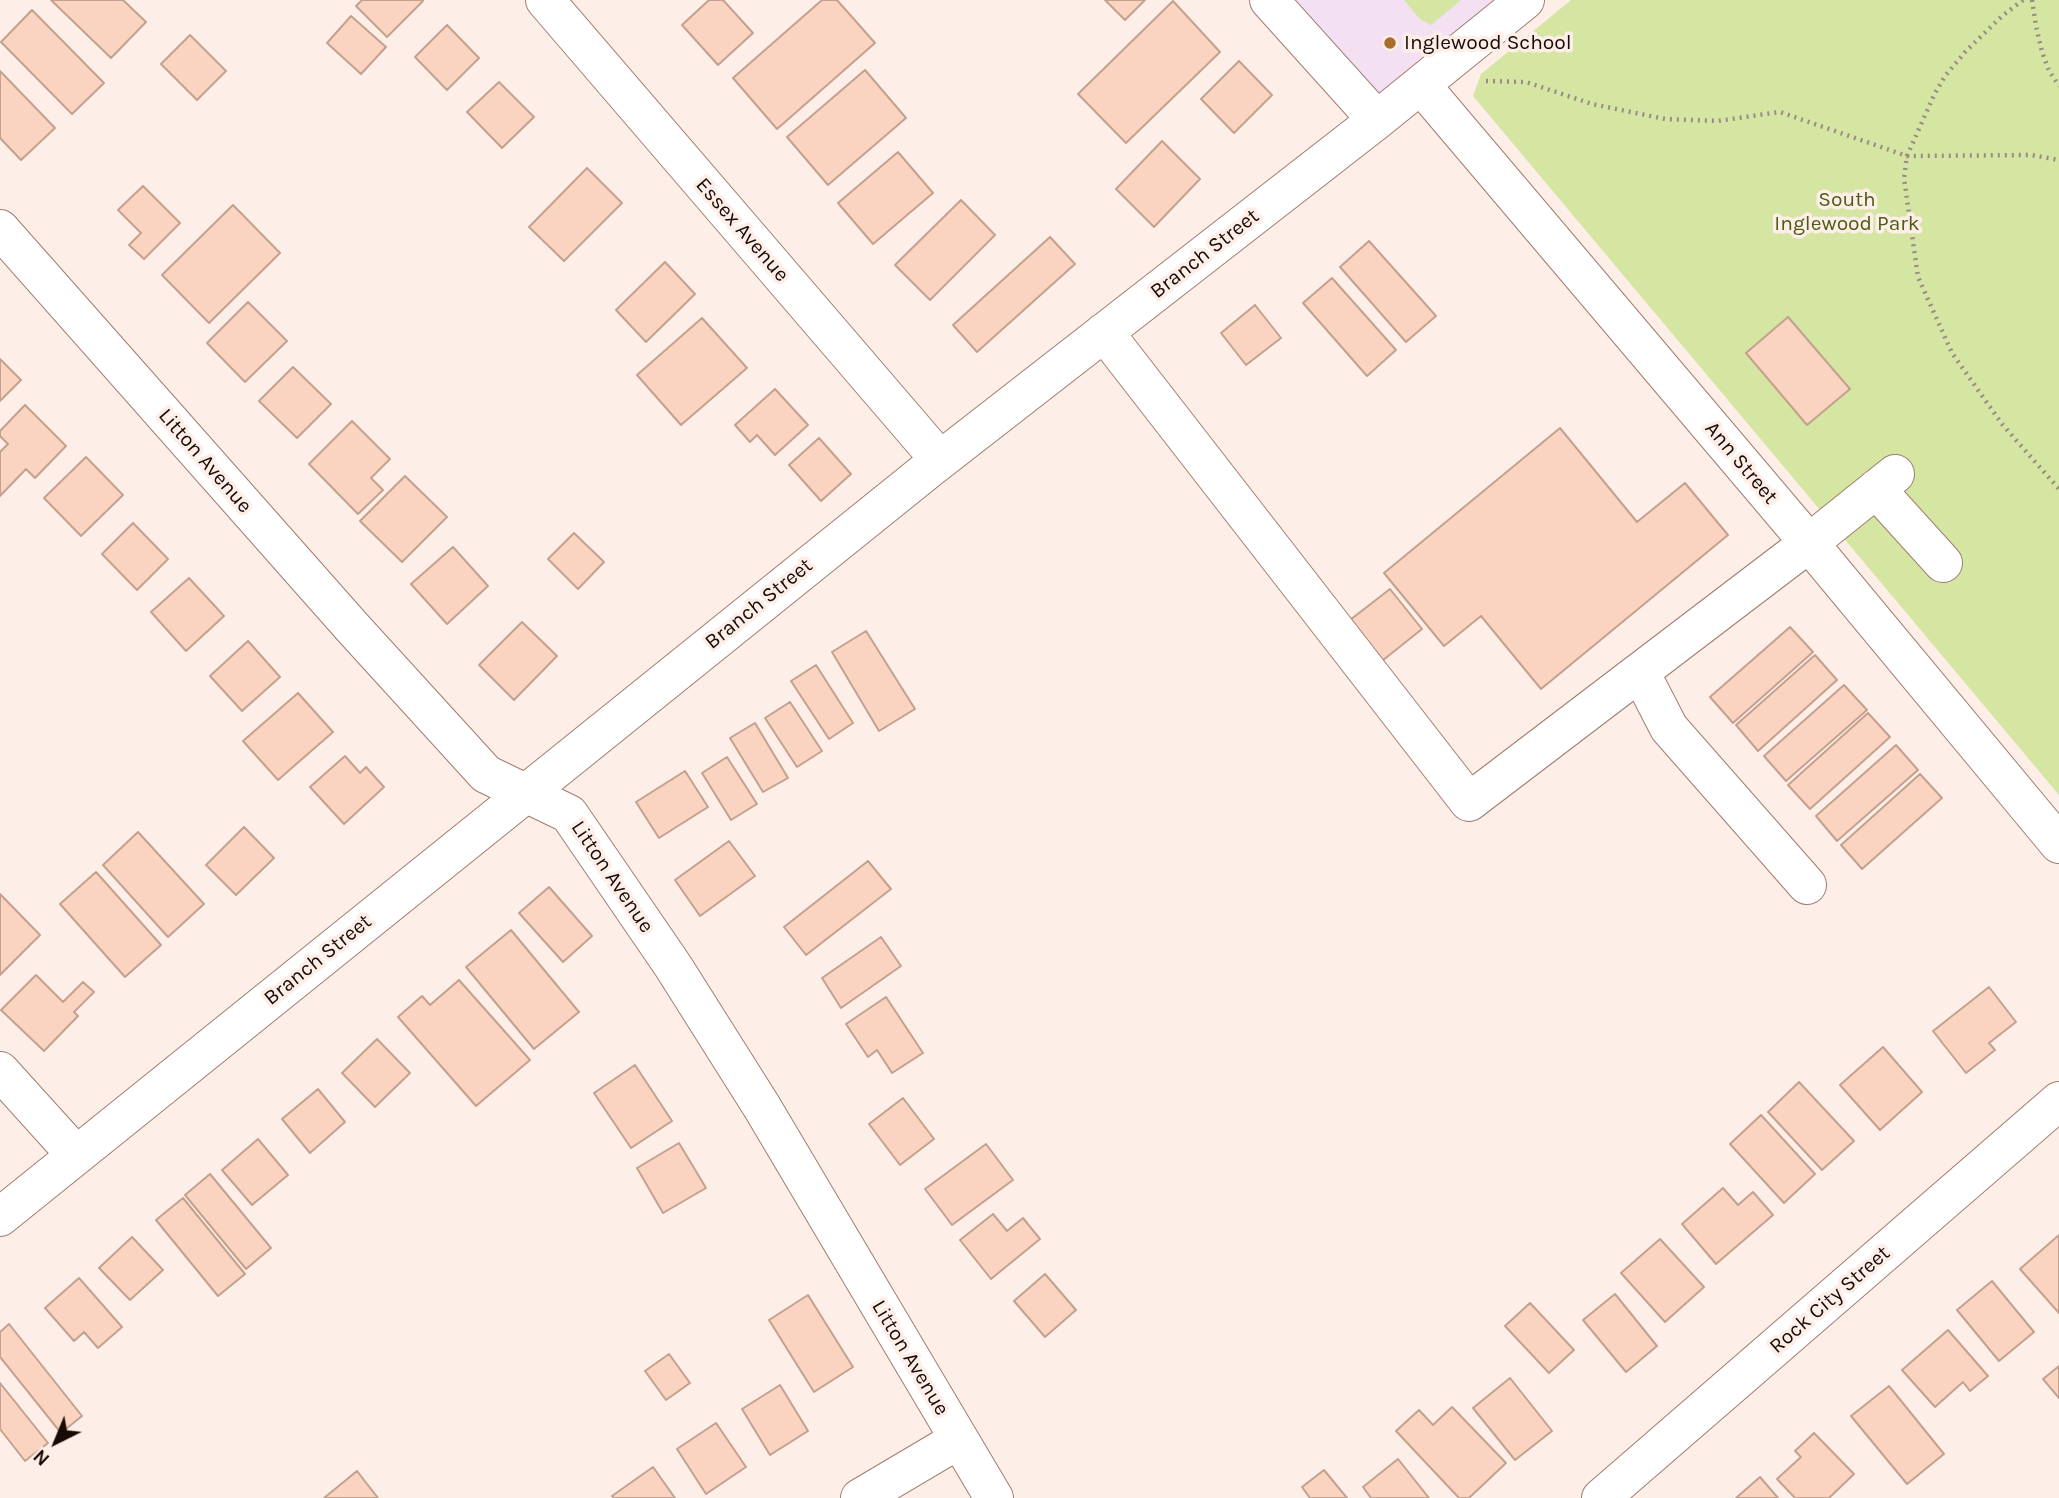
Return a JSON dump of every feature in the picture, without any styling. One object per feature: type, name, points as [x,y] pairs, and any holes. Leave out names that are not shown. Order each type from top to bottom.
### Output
[{"type":"street","name":"Essex Avenue","points":[[545,0],[940,460]]},
{"type":"street","points":[[1269,0],[1377,120]]},
{"type":"street","name":"Branch Street","points":[[0,1217],[940,460],[1377,120],[1525,0]]},
{"type":"street","name":"Ann Street","points":[[1420,85],[1809,543],[2059,844]]},
{"type":"street","name":"Litton Avenue","points":[[0,229],[352,628],[486,774],[569,814],[673,966],[762,1107],[994,1498]]},
{"type":"street","points":[[1104,332],[1469,802],[1809,543],[1885,481],[1943,563]]},
{"type":"street","points":[[1640,672],[1669,728],[1807,885]]},
{"type":"street","points":[[0,1071],[76,1155]]},
{"type":"street","name":"Rock City Street","points":[[1601,1498],[2059,1101]]},
{"type":"street","points":[[860,1498],[958,1440]]},
{"type":"path","points":[[2023,0],[1966,51],[1945,76],[1907,156],[1903,178],[1918,277],[1952,354],[2002,424],[2059,488]]},
{"type":"path","points":[[2032,0],[2042,51],[2049,71],[2059,86]]},
{"type":"path","points":[[1477,85],[1485,81],[1525,82],[1592,104],[1665,119],[1718,121],[1780,112],[1907,156],[2031,155],[2059,160]]},
{"type":"shaded area","name":"Inglewood School","points":[[1277,0],[1516,0],[1377,120]]},
{"type":"green space","points":[[1404,0],[1461,0],[1431,25],[1420,19]]},
{"type":"green space","name":"South Inglewood Park","points":[[1571,0],[2059,0],[2059,795],[1473,96],[1481,74]]},
{"type":"building","points":[[51,0],[123,0],[146,22],[111,58]]},
{"type":"building","points":[[362,0],[423,1],[387,37],[356,6]]},
{"type":"building","points":[[709,0],[723,0],[753,33],[718,65],[682,25]]},
{"type":"building","points":[[822,0],[837,0],[875,43],[777,129],[733,78]]},
{"type":"building","points":[[1105,0],[1145,0],[1125,20]]},
{"type":"building","points":[[1173,1],[1220,52],[1126,143],[1078,94]]},
{"type":"building","points":[[32,10],[104,83],[72,114],[1,42]]},
{"type":"building","points":[[351,16],[386,47],[361,74],[327,43]]},
{"type":"building","points":[[447,25],[479,58],[447,90],[415,57]]},
{"type":"building","points":[[190,35],[226,71],[197,100],[161,64]]},
{"type":"building","points":[[1239,61],[1272,95],[1234,133],[1201,99]]},
{"type":"building","points":[[865,70],[906,118],[828,185],[787,137]]},
{"type":"building","points":[[0,71],[55,128],[21,160],[0,138]]},
{"type":"building","points":[[499,82],[534,117],[502,148],[467,112]]},
{"type":"building","points":[[1162,141],[1200,179],[1154,227],[1116,189]]},
{"type":"building","points":[[898,152],[933,193],[873,244],[838,203]]},
{"type":"building","points":[[587,168],[622,203],[564,261],[529,227]]},
{"type":"building","points":[[143,186],[180,223],[144,259],[129,245],[141,233],[118,210]]},
{"type":"building","points":[[961,200],[995,235],[930,300],[895,265]]},
{"type":"building","points":[[233,205],[280,253],[209,323],[162,275]]},
{"type":"building","points":[[1050,237],[1075,264],[977,352],[953,325]]},
{"type":"building","points":[[1369,241],[1436,316],[1406,342],[1340,267]]},
{"type":"building","points":[[665,262],[695,294],[646,342],[616,310]]},
{"type":"building","points":[[1332,278],[1396,350],[1367,376],[1303,303]]},
{"type":"building","points":[[248,302],[287,341],[245,382],[207,343]]},
{"type":"building","points":[[1255,305],[1281,338],[1246,365],[1221,333]]},
{"type":"building","points":[[1788,317],[1850,389],[1807,425],[1746,353]]},
{"type":"building","points":[[702,318],[747,368],[681,425],[637,375]]},
{"type":"building","points":[[0,359],[21,380],[0,401]]},
{"type":"building","points":[[293,367],[331,404],[297,438],[259,401]]},
{"type":"building","points":[[775,389],[808,425],[775,455],[757,435],[750,442],[735,425]]},
{"type":"building","points":[[25,405],[66,446],[35,478],[26,469],[0,496],[0,452],[8,444],[0,436],[0,431]]},
{"type":"building","points":[[352,421],[390,459],[371,478],[383,490],[358,514],[309,464]]},
{"type":"building","points":[[1560,428],[1637,522],[1685,483],[1728,535],[1541,689],[1481,616],[1444,646],[1384,573]]},
{"type":"building","points":[[819,438],[851,474],[821,501],[789,465]]},
{"type":"building","points":[[86,457],[123,495],[81,536],[44,498]]},
{"type":"building","points":[[405,476],[447,517],[402,562],[360,521]]},
{"type":"building","points":[[133,523],[168,559],[137,590],[102,554]]},
{"type":"building","points":[[574,533],[604,562],[578,589],[548,559]]},
{"type":"building","points":[[453,547],[488,586],[447,624],[411,584]]},
{"type":"building","points":[[189,578],[224,616],[186,651],[151,612]]},
{"type":"building","points":[[1390,589],[1422,629],[1382,661],[1350,620]]},
{"type":"building","points":[[522,622],[557,656],[514,700],[479,665]]},
{"type":"building","points":[[1790,627],[1813,652],[1733,723],[1710,697]]},
{"type":"building","points":[[866,631],[915,709],[879,731],[832,652]]},
{"type":"building","points":[[248,641],[280,677],[242,711],[210,676]]},
{"type":"building","points":[[1815,655],[1837,680],[1758,751],[1736,725]]},
{"type":"building","points":[[816,665],[853,723],[829,739],[791,681]]},
{"type":"building","points":[[1844,685],[1867,710],[1786,781],[1764,756]]},
{"type":"building","points":[[298,693],[333,732],[278,780],[243,741]]},
{"type":"building","points":[[790,702],[822,751],[797,767],[765,718]]},
{"type":"building","points":[[1868,713],[1890,737],[1810,809],[1788,785]]},
{"type":"building","points":[[755,723],[788,778],[763,792],[730,738]]},
{"type":"building","points":[[1896,745],[1918,770],[1837,841],[1816,816]]},
{"type":"building","points":[[345,756],[360,773],[366,767],[384,787],[344,824],[310,787]]},
{"type":"building","points":[[727,757],[757,804],[731,820],[702,773]]},
{"type":"building","points":[[685,771],[708,807],[659,838],[636,802]]},
{"type":"building","points":[[1920,774],[1942,798],[1862,869],[1841,845]]},
{"type":"building","points":[[244,827],[274,858],[236,895],[206,865]]},
{"type":"building","points":[[138,832],[204,904],[168,937],[103,865]]},
{"type":"building","points":[[729,841],[755,876],[700,916],[675,880]]},
{"type":"building","points":[[868,861],[891,889],[806,955],[784,927]]},
{"type":"building","points":[[96,872],[161,945],[125,977],[60,904]]},
{"type":"building","points":[[549,887],[592,936],[563,962],[519,913]]},
{"type":"building","points":[[0,894],[40,935],[0,975]]},
{"type":"building","points":[[511,930],[579,1012],[534,1049],[466,967]]},
{"type":"building","points":[[881,937],[901,966],[841,1008],[822,978]]},
{"type":"building","points":[[36,975],[63,1002],[83,982],[94,992],[74,1012],[78,1016],[44,1051],[1,1010]]},
{"type":"building","points":[[459,980],[530,1060],[476,1106],[398,1017],[422,996],[430,1005]]},
{"type":"building","points":[[1989,987],[2016,1022],[1989,1043],[1995,1050],[1966,1073],[1933,1031]]},
{"type":"building","points":[[886,997],[923,1053],[892,1073],[877,1050],[868,1057],[846,1024]]},
{"type":"building","points":[[377,1039],[410,1073],[375,1107],[342,1073]]},
{"type":"building","points":[[1883,1047],[1922,1092],[1880,1130],[1840,1085]]},
{"type":"building","points":[[635,1065],[672,1121],[631,1148],[594,1093]]},
{"type":"building","points":[[1799,1082],[1854,1141],[1822,1170],[1768,1112]]},
{"type":"building","points":[[318,1089],[345,1122],[310,1153],[282,1119]]},
{"type":"building","points":[[903,1098],[934,1139],[900,1165],[869,1124]]},
{"type":"building","points":[[1761,1115],[1815,1174],[1784,1203],[1730,1144]]},
{"type":"building","points":[[258,1139],[288,1175],[252,1205],[222,1170]]},
{"type":"building","points":[[679,1143],[706,1188],[663,1213],[637,1168]]},
{"type":"building","points":[[986,1144],[1013,1180],[952,1225],[925,1189]]},
{"type":"building","points":[[210,1174],[271,1248],[246,1269],[185,1195]]},
{"type":"building","points":[[1723,1188],[1738,1205],[1753,1192],[1773,1215],[1716,1264],[1682,1224]]},
{"type":"building","points":[[183,1198],[245,1274],[218,1296],[156,1220]]},
{"type":"building","points":[[993,1214],[1007,1231],[1023,1218],[1040,1239],[991,1279],[960,1240]]},
{"type":"building","points":[[2059,1235],[2059,1313],[2020,1269]]},
{"type":"building","points":[[132,1237],[163,1270],[130,1300],[99,1268]]},
{"type":"building","points":[[1660,1239],[1704,1287],[1665,1322],[1621,1273]]},
{"type":"building","points":[[1045,1274],[1076,1310],[1045,1337],[1014,1301]]},
{"type":"building","points":[[79,1278],[122,1327],[98,1348],[84,1332],[74,1341],[45,1308]]},
{"type":"building","points":[[1992,1281],[2034,1332],[1999,1361],[1957,1310]]},
{"type":"building","points":[[1615,1294],[1657,1346],[1626,1372],[1583,1320]]},
{"type":"building","points":[[808,1295],[853,1367],[814,1392],[769,1320]]},
{"type":"building","points":[[1530,1303],[1574,1350],[1549,1373],[1505,1326]]},
{"type":"building","points":[[9,1324],[82,1416],[61,1433],[0,1357],[0,1332]]},
{"type":"building","points":[[1948,1330],[1988,1376],[1970,1391],[1963,1382],[1935,1407],[1902,1370]]},
{"type":"building","points":[[669,1354],[690,1383],[666,1400],[645,1371]]},
{"type":"building","points":[[2059,1366],[2059,1398],[2043,1379]]},
{"type":"building","points":[[1510,1378],[1552,1431],[1515,1460],[1473,1408]]},
{"type":"building","points":[[0,1383],[48,1443],[25,1461],[0,1429]]},
{"type":"building","points":[[780,1385],[808,1431],[770,1455],[742,1409]]},
{"type":"building","points":[[1889,1386],[1944,1454],[1907,1484],[1851,1416]]},
{"type":"building","points":[[1452,1407],[1506,1463],[1469,1498],[1459,1498],[1396,1431],[1419,1410],[1433,1425]]},
{"type":"building","points":[[716,1423],[746,1467],[706,1494],[677,1449]]},
{"type":"building","points":[[1814,1433],[1854,1474],[1829,1498],[1795,1498],[1777,1479],[1801,1457],[1795,1451]]},
{"type":"building","points":[[1398,1459],[1429,1498],[1371,1498],[1363,1487]]},
{"type":"building","points":[[653,1467],[675,1498],[612,1496]]},
{"type":"building","points":[[1324,1470],[1347,1498],[1310,1498],[1302,1487]]},
{"type":"building","points":[[357,1471],[378,1498],[324,1498]]},
{"type":"building","points":[[1760,1477],[1778,1498],[1736,1498]]},
{"type":"place","name":"Inglewood School","points":[[1390,43]]}]
